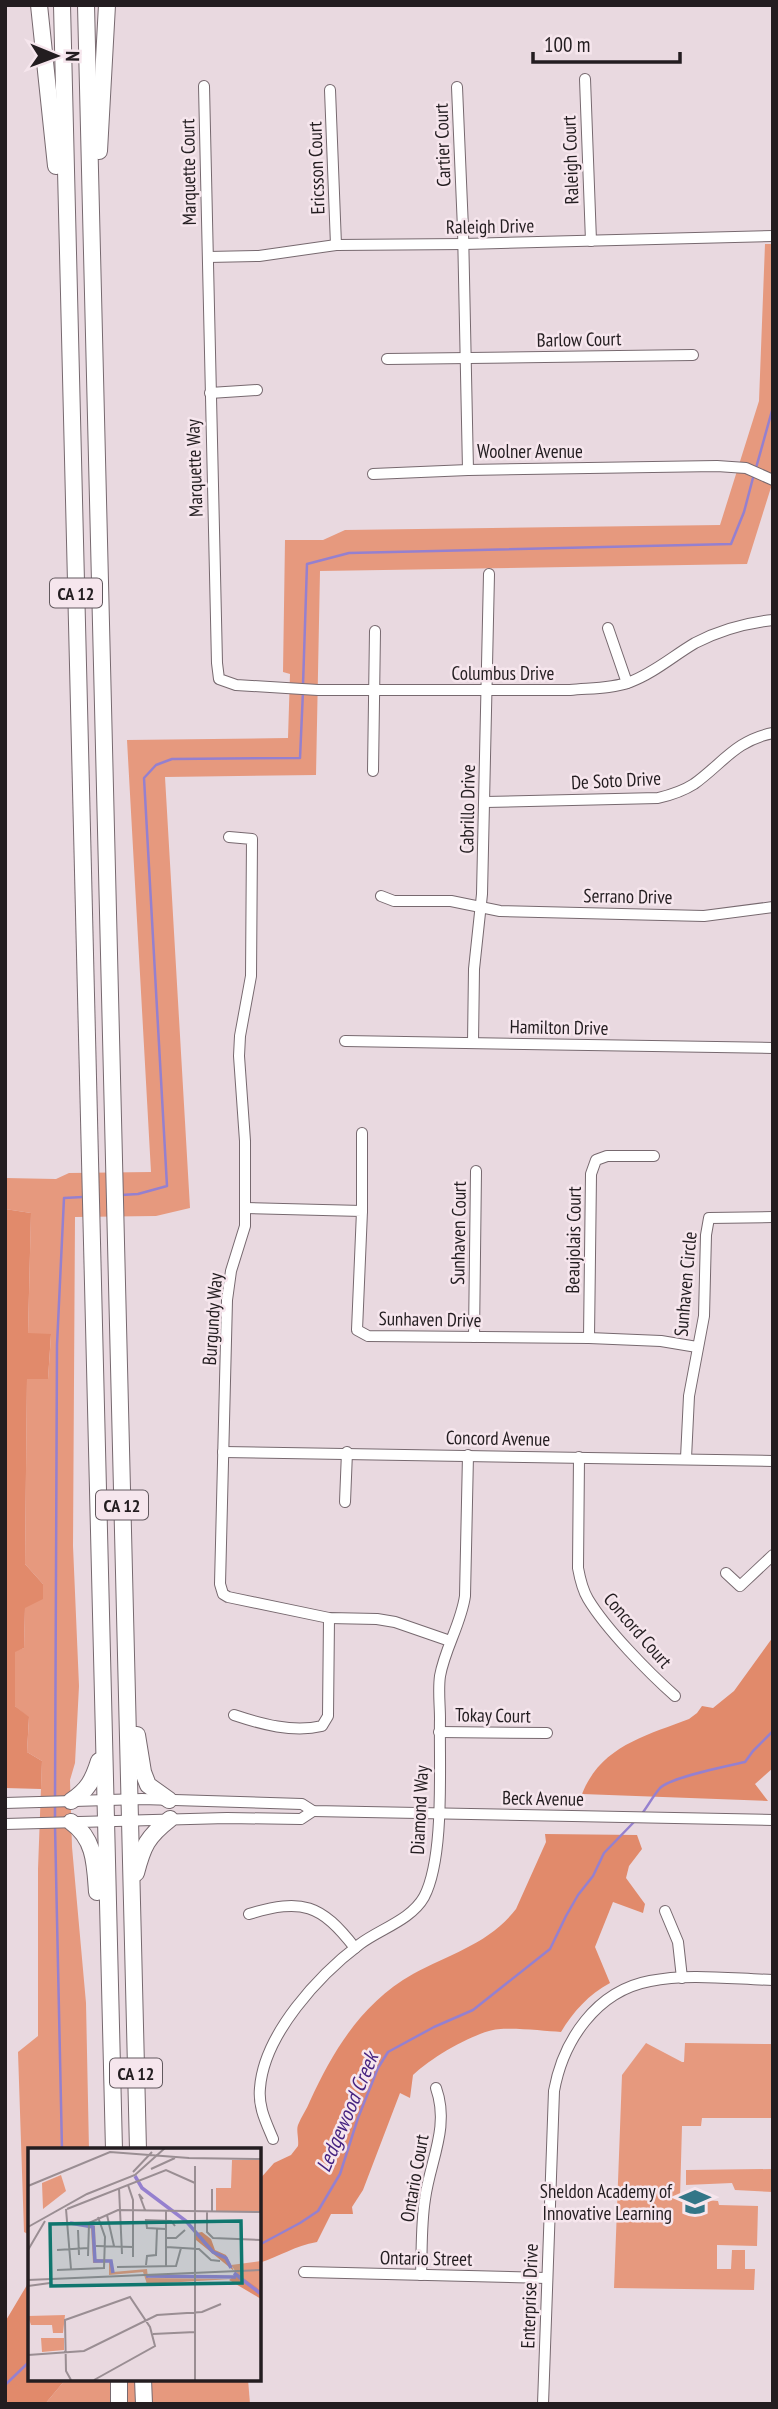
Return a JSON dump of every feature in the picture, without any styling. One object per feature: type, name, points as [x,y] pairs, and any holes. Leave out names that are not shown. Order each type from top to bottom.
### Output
[{"type":"highway","points":[[39,5],[51,103],[58,205],[68,258]]},
{"type":"highway","name":"CA 12","points":[[62,5],[114,2148]]},
{"type":"highway","name":"CA 12","points":[[86,5],[138,2148]]},
{"type":"highway","points":[[91,209],[98,157],[107,5]]},
{"type":"highway","points":[[127,1634],[137,1739],[143,1772],[148,1785],[169,1800]]},
{"type":"highway","points":[[71,1801],[92,1783],[104,1748]]},
{"type":"highway","points":[[131,1892],[143,1848],[150,1836],[170,1819]]},
{"type":"highway","points":[[71,1822],[82,1830],[90,1842],[95,1862],[100,1919],[110,1961]]},
{"type":"highway","points":[[119,2381],[119,2404]]},
{"type":"highway","points":[[143,2381],[144,2404]]},
{"type":"street","name":"Raleigh Court","points":[[585,79],[591,241]]},
{"type":"street","name":"Marquette Court","points":[[204,86],[208,257]]},
{"type":"street","name":"Cartier Court","points":[[457,87],[464,244]]},
{"type":"street","name":"Ericsson Court","points":[[330,90],[337,245]]},
{"type":"street","name":"Raleigh Drive","points":[[208,257],[259,256],[337,245],[773,236]]},
{"type":"street","name":"Woolner Avenue","points":[[464,244],[468,470],[737,467],[773,480]]},
{"type":"street","name":"Marquette Way","points":[[208,257],[219,679]]},
{"type":"street","name":"Barlow Court","points":[[387,359],[693,355]]},
{"type":"street","points":[[210,393],[257,390]]},
{"type":"street","points":[[373,474],[468,470]]},
{"type":"street","name":"Cabrillo Drive","points":[[473,1043],[474,969],[481,907],[485,802],[489,574]]},
{"type":"street","name":"Columbus Drive","points":[[219,679],[236,685],[318,690],[570,690],[627,683],[649,674],[695,643],[718,632],[750,622],[773,620]]},
{"type":"street","points":[[608,628],[627,683]]},
{"type":"street","points":[[373,771],[375,631]]},
{"type":"street","name":"De Soto Drive","points":[[485,802],[658,799],[678,793],[695,783],[732,750],[747,741],[773,733]]},
{"type":"street","name":"Burgundy Way","points":[[229,837],[252,839],[251,976],[240,1036],[245,1141],[245,1226],[231,1271],[227,1300],[220,1584],[223,1594],[228,1597],[329,1618],[395,1622],[450,1641]]},
{"type":"street","name":"Serrano Drive","points":[[382,896],[394,901],[451,901],[500,911],[704,916],[773,907]]},
{"type":"street","name":"Hamilton Drive","points":[[345,1041],[773,1048]]},
{"type":"street","points":[[245,1208],[362,1211],[362,1133]]},
{"type":"street","name":"Beaujolais Court","points":[[589,1338],[591,1174],[596,1160],[607,1156],[654,1156]]},
{"type":"street","name":"Sunhaven Court","points":[[474,1337],[476,1171]]},
{"type":"street","name":"Sunhaven Drive","points":[[362,1211],[357,1330],[368,1336],[589,1338],[661,1341],[697,1347]]},
{"type":"street","name":"Sunhaven Circle","points":[[687,1458],[689,1396],[704,1316],[705,1235],[709,1219],[773,1217]]},
{"type":"street","name":"Concord Avenue","points":[[223,1452],[773,1461]]},
{"type":"street","points":[[345,1502],[347,1452]]},
{"type":"street","name":"Diamond Way","points":[[274,2138],[262,2113],[260,2090],[264,2066],[286,2022],[323,1976],[355,1948],[400,1920],[423,1898],[434,1870],[438,1814],[440,1678],[465,1596],[468,1455]]},
{"type":"street","name":"Concord Court","points":[[579,1457],[578,1568],[581,1584],[597,1612],[657,1680],[675,1696]]},
{"type":"street","points":[[726,1573],[740,1586],[773,1555]]},
{"type":"street","points":[[234,1716],[260,1724],[308,1729],[322,1726],[328,1716],[329,1618]]},
{"type":"street","name":"Tokay Court","points":[[439,1732],[547,1733]]},
{"type":"street","name":"Beck Avenue","points":[[5,1803],[129,1799],[302,1804],[313,1811],[773,1820]]},
{"type":"street","name":"Beck Avenue","points":[[5,1824],[170,1819],[302,1819],[313,1811]]},
{"type":"street","points":[[249,1914],[291,1904],[312,1909],[324,1915],[355,1948]]},
{"type":"street","points":[[665,1911],[678,1942],[682,1978]]},
{"type":"street","name":"Enterprise Drive","points":[[543,2404],[554,2091],[558,2070],[568,2045],[581,2025],[600,2005],[648,1981],[682,1978],[773,1980]]},
{"type":"street","name":"Ontario Court","points":[[421,2275],[425,2198],[442,2120],[441,2101],[436,2088]]},
{"type":"street","name":"Ontario Street","points":[[304,2273],[547,2278]]},
{"type":"shaded area","points":[[765,244],[773,244],[773,481],[747,564],[320,571],[316,775],[165,777],[190,1208],[156,1216],[75,1217],[73,1546],[79,1686],[75,1763],[70,1780],[72,1847],[86,2003],[89,2148],[28,2148],[28,2234],[24,2232],[18,2052],[38,2036],[38,1869],[42,1761],[27,1752],[29,1718],[15,1706],[15,1651],[24,1648],[25,1607],[43,1584],[25,1564],[27,1379],[48,1379],[51,1335],[28,1334],[31,1213],[5,1209],[5,1178],[56,1179],[69,1173],[151,1172],[127,740],[288,738],[290,674],[283,672],[285,540],[323,540],[345,530],[720,525],[759,401]]},
{"type":"shaded area","points":[[5,1209],[31,1213],[28,1333],[51,1334],[48,1379],[27,1379],[25,1564],[43,1584],[43,1599],[25,1608],[24,1648],[15,1652],[15,1706],[29,1717],[27,1752],[42,1761],[41,1789],[5,1788]]},
{"type":"shaded area","points":[[773,1637],[773,1768],[755,1784],[768,1801],[582,1794],[601,1764],[626,1745],[689,1719],[702,1706],[713,1708],[734,1691]]},
{"type":"shaded area","points":[[545,1834],[637,1835],[642,1849],[629,1866],[626,1878],[645,1904],[643,1913],[613,1902],[595,1947],[610,1983],[582,2004],[561,2032],[514,2029],[489,2031],[439,2055],[420,2069],[413,2075],[410,2098],[400,2093],[363,2190],[352,2207],[353,2214],[331,2214],[317,2242],[261,2262],[261,2178],[274,2163],[291,2155],[298,2146],[298,2125],[329,2063],[351,2029],[364,2013],[395,1986],[413,1974],[469,1947],[505,1921],[516,1909],[546,1842]]},
{"type":"shaded area","name":"Sheldon Academy of Innovative Learning","points":[[646,2043],[682,2062],[685,2043],[773,2044],[773,2118],[702,2118],[701,2126],[682,2126],[680,2198],[718,2201],[719,2205],[758,2206],[757,2246],[717,2245],[717,2269],[731,2269],[732,2250],[745,2250],[745,2269],[755,2269],[754,2290],[614,2288],[622,2075]]},
{"type":"shaded area","points":[[773,2169],[773,2192],[735,2190],[732,2183],[686,2185],[686,2170]]},
{"type":"shaded area","points":[[28,2283],[28,2381],[64,2381],[45,2404],[5,2404],[5,2322]]},
{"type":"shaded area","points":[[64,2381],[248,2381],[250,2404],[45,2404]]},
{"type":"waterway","points":[[756,468],[773,407]]},
{"type":"waterway","points":[[303,685],[307,564],[349,553],[731,544],[744,512],[754,474]]},
{"type":"waterway","points":[[121,1195],[138,1194],[167,1186],[144,778],[156,765],[172,759],[300,758],[303,691]]},
{"type":"waterway","points":[[55,1798],[57,1345],[64,1198],[83,1197]]},
{"type":"waterway","name":"Ledgewood Creek","points":[[641,1815],[657,1791],[666,1784],[700,1772],[745,1762],[773,1731]]},
{"type":"waterway","points":[[55,1805],[55,1819]]},
{"type":"waterway","name":"Ledgewood Creek","points":[[261,2244],[318,2211],[340,2174],[358,2118],[378,2068],[388,2052],[473,2010],[550,1949],[566,1916],[593,1876],[604,1853],[634,1822]]},
{"type":"waterway","points":[[55,1826],[62,2148]]},
{"type":"waterway","name":"Ledgewood Creek","points":[[5,2385],[28,2363]]},
{"type":"place","name":"Sheldon Academy of Innovative Learning","points":[[695,2202]]}]
